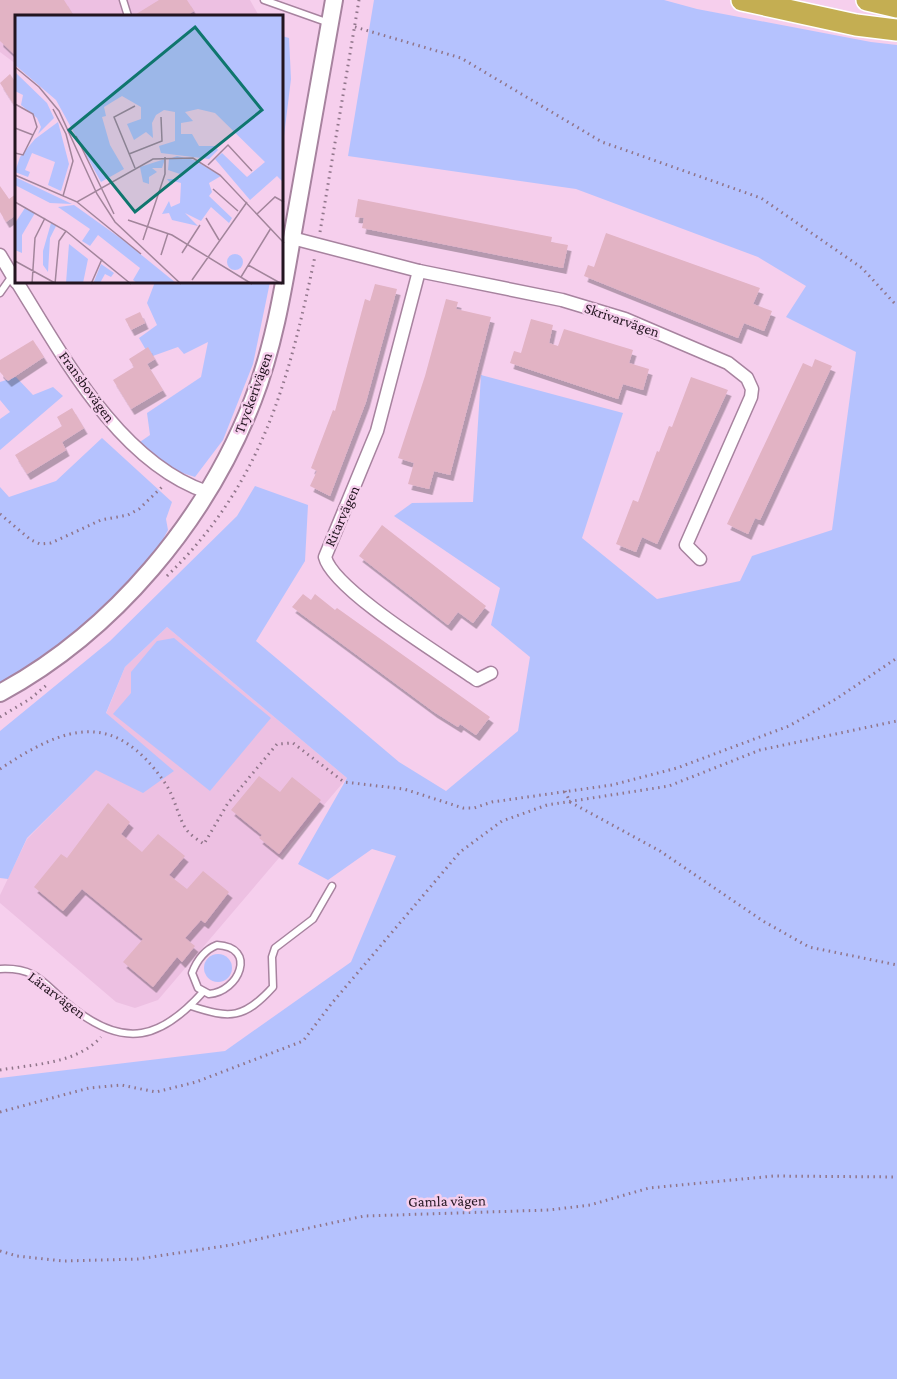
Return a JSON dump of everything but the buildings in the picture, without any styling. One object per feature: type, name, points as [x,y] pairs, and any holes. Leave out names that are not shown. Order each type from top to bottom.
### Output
[{"type":"highway","points":[[742,0],[856,25],[897,30]]},
{"type":"highway","points":[[867,0],[897,8]]},
{"type":"street","name":"Tryckerivägen","points":[[284,277],[334,0]]},
{"type":"street","name":"Skrivarvägen","points":[[292,238],[420,271],[593,309],[663,334],[721,359],[747,378],[752,389],[750,403],[686,545],[700,559]]},
{"type":"street","name":"Fransbovägen","points":[[0,255],[15,280]]},
{"type":"street","name":"Ritarvägen","points":[[420,271],[377,431],[325,557],[336,576],[397,625],[477,680],[491,673]]},
{"type":"street","name":"Fransbovägen","points":[[18,284],[92,400],[125,436],[190,486],[207,492]]},
{"type":"street","name":"Tryckerivägen","points":[[0,693],[49,663],[119,603],[153,566],[207,492],[231,449],[253,400],[268,354],[282,284]]},
{"type":"lane","points":[[123,0],[128,15]]},
{"type":"lane","points":[[264,0],[330,23]]},
{"type":"lane","points":[[0,293],[15,280]]},
{"type":"lane","points":[[191,1005],[218,1015],[236,1014],[256,1006],[273,987],[272,957],[275,948],[313,919],[332,886]]},
{"type":"lane","points":[[217,945],[231,949],[240,959],[238,975],[225,990],[217,993],[203,992],[194,980],[195,964],[208,948],[217,945]]},
{"type":"lane","name":"Lärarvägen","points":[[0,969],[19,968],[30,972],[73,1008],[108,1030],[130,1034],[156,1030],[191,1005],[203,992]]},
{"type":"path","points":[[355,27],[461,58],[602,142],[761,198],[862,268],[897,306]]},
{"type":"path","points":[[0,514],[31,540],[40,544],[51,543],[101,519],[128,515],[139,509],[174,475]]},
{"type":"path","points":[[0,769],[30,749],[90,729],[126,741],[166,784],[187,831],[204,844],[228,803],[277,744],[293,743],[344,782],[404,789],[463,808],[643,779],[789,726],[836,699],[897,658]]},
{"type":"path","points":[[0,1112],[89,1088],[120,1085],[156,1092],[196,1082],[303,1041],[353,977],[460,852],[502,821],[547,805],[669,786],[759,750],[897,721]]},
{"type":"path","points":[[566,792],[570,802],[660,851],[763,921],[810,947],[897,965]]},
{"type":"path","points":[[0,1070],[60,1060],[78,1054],[93,1046],[108,1030]]},
{"type":"path","name":"Gamla vägen","points":[[0,1251],[17,1256],[63,1261],[138,1259],[231,1245],[364,1216],[549,1210],[590,1205],[649,1188],[774,1176],[897,1177]]},
{"type":"shaded area","points":[[0,0],[250,0],[258,15],[15,15],[15,63],[0,52]]},
{"type":"shaded area","points":[[374,0],[664,0],[697,9],[897,45],[897,1379],[0,1379],[0,1078],[225,1051],[351,962],[396,856],[372,849],[328,880],[298,864],[347,778],[167,627],[125,667],[106,713],[174,771],[143,793],[96,770],[27,838],[8,879],[0,878],[0,731],[110,641],[237,516],[255,486],[308,505],[305,561],[256,641],[399,762],[446,791],[518,731],[530,657],[491,625],[500,588],[394,516],[412,503],[473,502],[481,375],[623,413],[582,538],[657,599],[740,581],[752,556],[832,530],[856,352],[786,317],[806,286],[758,257],[576,189],[348,156]]},
{"type":"shaded area","points":[[284,37],[289,38],[291,79],[284,136]]},
{"type":"shaded area","points":[[154,284],[270,284],[253,364],[223,440],[195,477],[173,470],[137,444],[150,435],[147,413],[201,377],[208,342],[184,354],[178,347],[150,357],[139,338],[157,325],[147,303]]},
{"type":"shaded area","points":[[16,377],[33,395],[53,387],[63,396],[0,450],[0,419],[10,412],[0,400],[0,382]]},
{"type":"shaded area","points":[[102,438],[172,502],[166,519],[168,530],[146,569],[111,605],[76,635],[0,683],[0,487],[9,497],[56,481]]},
{"type":"shaded area","points":[[167,627],[347,778],[158,1000],[135,1008],[116,1002],[0,903],[0,895],[27,839],[130,735],[106,714],[125,667]]},
{"type":"shaded area","points":[[174,638],[271,718],[210,791],[113,714],[131,693],[131,672],[157,641]]},
{"type":"shaded area","points":[[218,954],[228,958],[232,968],[228,978],[218,982],[208,978],[204,968],[208,958]]}]
